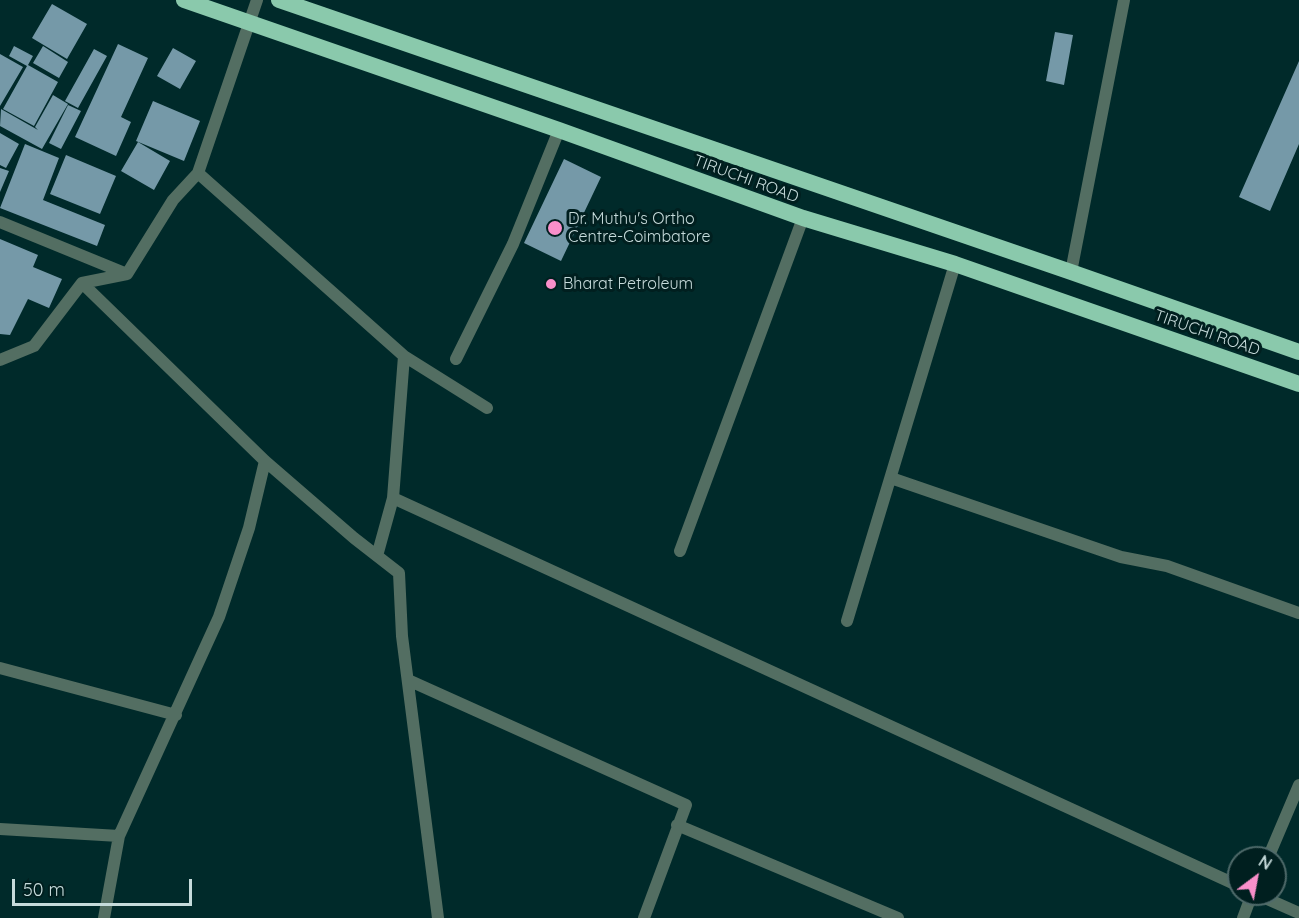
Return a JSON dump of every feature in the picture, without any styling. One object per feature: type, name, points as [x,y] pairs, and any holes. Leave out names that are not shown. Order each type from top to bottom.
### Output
[{"type":"highway","name":"TIRUCHI ROAD","points":[[184,0],[560,130],[802,218],[955,264],[1299,384]]},
{"type":"highway","name":"TIRUCHI ROAD","points":[[279,0],[1299,352]]},
{"type":"street","points":[[0,360],[34,346],[82,284],[127,274],[173,200],[198,173],[257,0]]},
{"type":"street","points":[[1071,272],[1124,0]]},
{"type":"street","points":[[456,359],[513,244],[560,130]]},
{"type":"street","points":[[198,173],[404,356],[487,408]]},
{"type":"street","points":[[680,551],[802,218]]},
{"type":"street","points":[[0,222],[127,274]]},
{"type":"street","points":[[847,621],[955,264]]},
{"type":"street","points":[[82,284],[265,461],[399,573],[402,636],[438,918]]},
{"type":"street","points":[[377,556],[393,498],[404,356]]},
{"type":"street","points":[[104,918],[119,836],[219,617],[249,528],[265,461]]},
{"type":"street","points":[[891,478],[1121,557],[1167,566],[1299,614]]},
{"type":"street","points":[[393,498],[1227,880]]},
{"type":"street","points":[[0,668],[176,715]]},
{"type":"street","points":[[408,680],[686,805],[644,918]]},
{"type":"street","points":[[1273,846],[1299,785]]},
{"type":"street","points":[[677,825],[898,918]]},
{"type":"street","points":[[0,829],[119,836]]},
{"type":"street","points":[[1282,906],[1299,913]]},
{"type":"building","points":[[52,4],[87,24],[67,59],[32,38]]},
{"type":"building","points":[[1055,32],[1073,35],[1064,85],[1046,81]]},
{"type":"building","points":[[118,44],[148,58],[121,117],[131,122],[116,156],[75,137]]},
{"type":"building","points":[[14,46],[33,56],[28,65],[58,82],[34,126],[3,109],[27,66],[9,56]]},
{"type":"building","points":[[43,46],[68,62],[59,78],[33,63]]},
{"type":"building","points":[[173,48],[196,61],[180,89],[157,76]]},
{"type":"building","points":[[94,49],[107,56],[78,108],[65,101]]},
{"type":"building","points":[[0,54],[23,67],[0,106]]},
{"type":"building","points":[[1299,61],[1299,144],[1270,211],[1239,197]]},
{"type":"building","points":[[53,95],[68,104],[42,149],[0,126],[1,109],[38,130],[35,127]]},
{"type":"building","points":[[153,101],[200,121],[184,161],[136,141]]},
{"type":"building","points":[[68,105],[81,111],[61,149],[49,143]]},
{"type":"building","points":[[0,133],[19,144],[6,168],[0,165]]},
{"type":"building","points":[[138,142],[170,161],[154,190],[121,171]]},
{"type":"building","points":[[25,144],[59,158],[43,200],[105,225],[97,246],[0,208]]},
{"type":"building","points":[[66,155],[116,176],[100,214],[50,194]]},
{"type":"building","points":[[564,159],[601,177],[561,261],[524,243]]},
{"type":"building","points":[[0,168],[9,171],[0,192]]},
{"type":"building","points":[[0,239],[38,255],[33,267],[62,279],[49,308],[28,299],[10,335],[0,334]]},
{"type":"place","name":"Dr. Muthu's Ortho Centre-Coimbatore","points":[[555,228]]},
{"type":"place","name":"Bharat Petroleum","points":[[551,284]]}]
